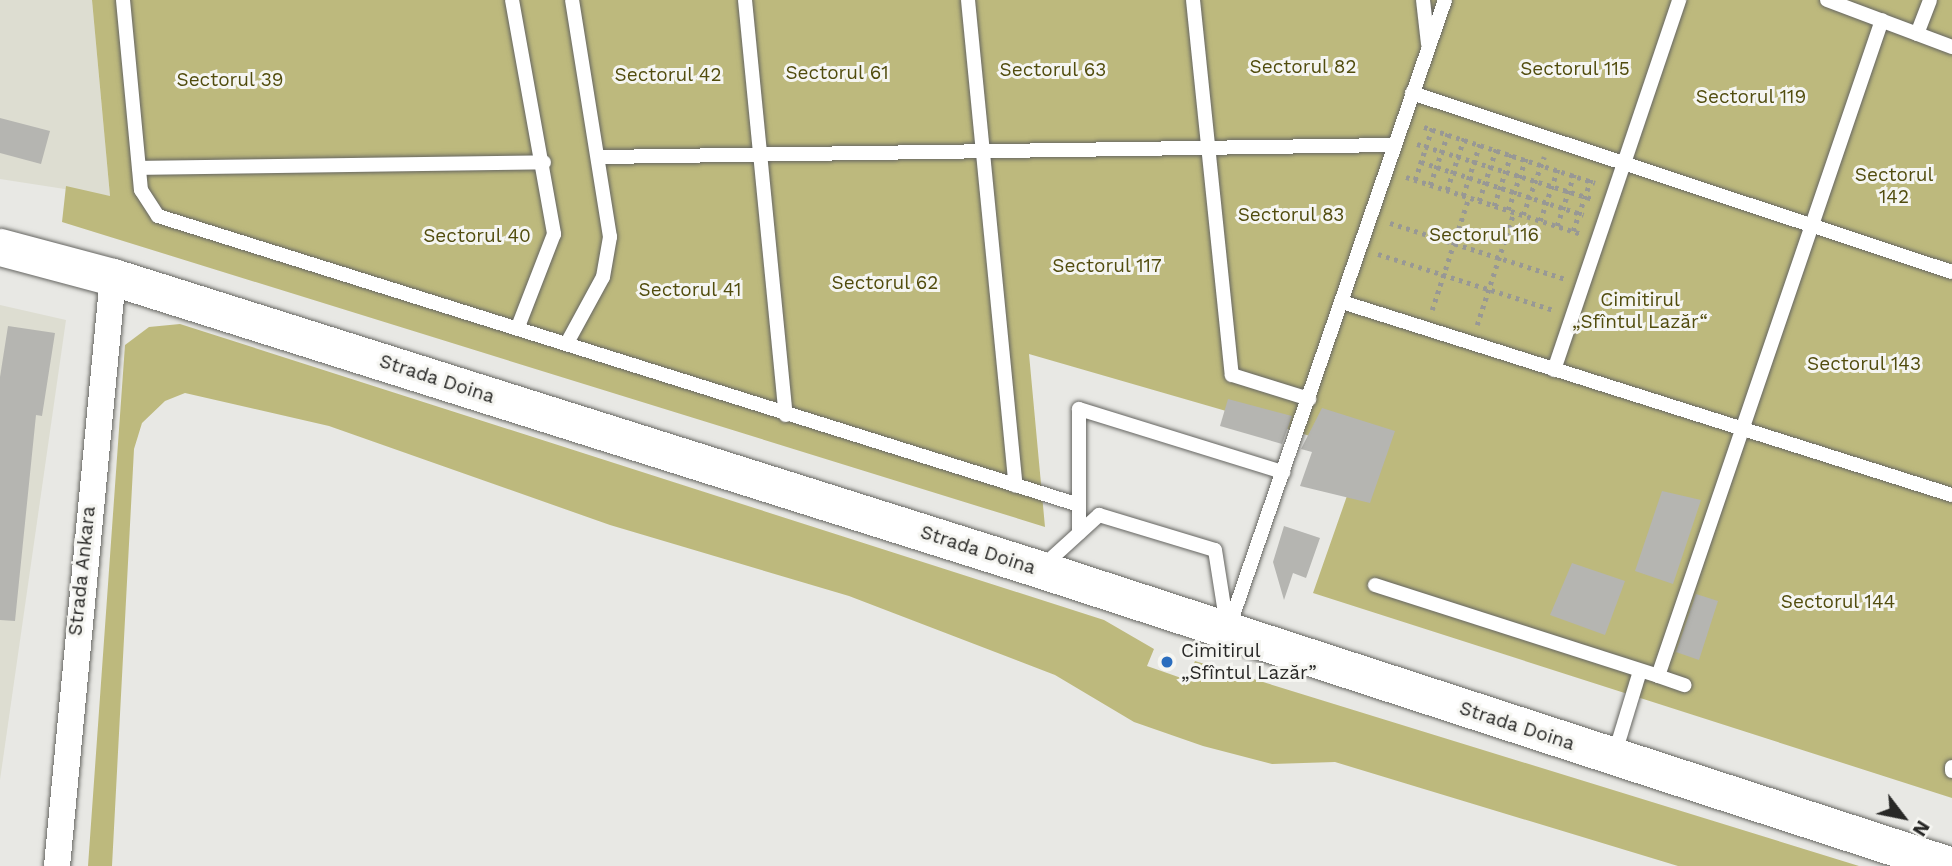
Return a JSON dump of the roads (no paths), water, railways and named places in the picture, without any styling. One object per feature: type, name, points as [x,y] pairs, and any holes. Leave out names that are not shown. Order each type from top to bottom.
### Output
[{"type":"main road","name":"Strada Doina","points":[[0,247],[113,277],[1039,569],[1952,866]]},
{"type":"street","name":"Strada Ankara","points":[[57,866],[113,277]]},
{"type":"lane","points":[[123,0],[139,168],[145,201],[158,216],[1079,505]]},
{"type":"lane","points":[[512,0],[544,162],[554,234],[518,327]]},
{"type":"lane","points":[[567,343],[609,257],[602,157],[572,0]]},
{"type":"lane","points":[[745,0],[786,415]]},
{"type":"lane","points":[[968,0],[1016,486]]},
{"type":"lane","points":[[1193,0],[1231,375],[1309,399]]},
{"type":"lane","points":[[1423,0],[1428,50]]},
{"type":"lane","points":[[1228,631],[1342,302],[1402,143],[1412,93],[1445,0]]},
{"type":"lane","points":[[1553,370],[1679,0]]},
{"type":"lane","points":[[1827,0],[1952,47]]},
{"type":"lane","points":[[1917,34],[1930,0]]},
{"type":"lane","points":[[1658,676],[1745,432],[1811,226],[1882,20]]},
{"type":"lane","points":[[1412,93],[1952,272]]},
{"type":"lane","points":[[602,157],[762,156],[1207,143],[1402,143]]},
{"type":"lane","points":[[139,168],[544,162]]},
{"type":"lane","points":[[1342,302],[1745,432],[1952,495]]},
{"type":"lane","points":[[1079,533],[1079,409],[1283,472]]},
{"type":"lane","points":[[1039,569],[1099,515],[1214,550],[1228,631]]},
{"type":"lane","points":[[1375,585],[1684,685]]},
{"type":"lane","points":[[1614,758],[1640,671]]},
{"type":"place","name":"Cimitirul „Sfîntul Lazăr”","points":[[1167,662]]},
{"type":"park label","name":"Sectorul 82","points":[[1303,67]]},
{"type":"park label","name":"Sectorul 115","points":[[1575,69]]},
{"type":"park label","name":"Sectorul 63","points":[[1053,70]]},
{"type":"park label","name":"Sectorul 61","points":[[837,73]]},
{"type":"park label","name":"Sectorul 42","points":[[668,75]]},
{"type":"park label","name":"Sectorul 39","points":[[230,80]]},
{"type":"park label","name":"Sectorul 119","points":[[1751,97]]},
{"type":"park label","name":"Sectorul 142","points":[[1894,186]]},
{"type":"park label","name":"Sectorul 83","points":[[1291,215]]},
{"type":"park label","name":"Sectorul 116","points":[[1484,235]]},
{"type":"park label","name":"Sectorul 40","points":[[477,236]]},
{"type":"park label","name":"Sectorul 117","points":[[1107,266]]},
{"type":"park label","name":"Sectorul 62","points":[[885,283]]},
{"type":"park label","name":"Sectorul 41","points":[[690,290]]},
{"type":"park label","name":"Cimitirul „Sfîntul Lazăr“","points":[[1640,311]]},
{"type":"park label","name":"Sectorul 143","points":[[1864,364]]},
{"type":"park label","name":"Sectorul 144","points":[[1838,602]]}]
